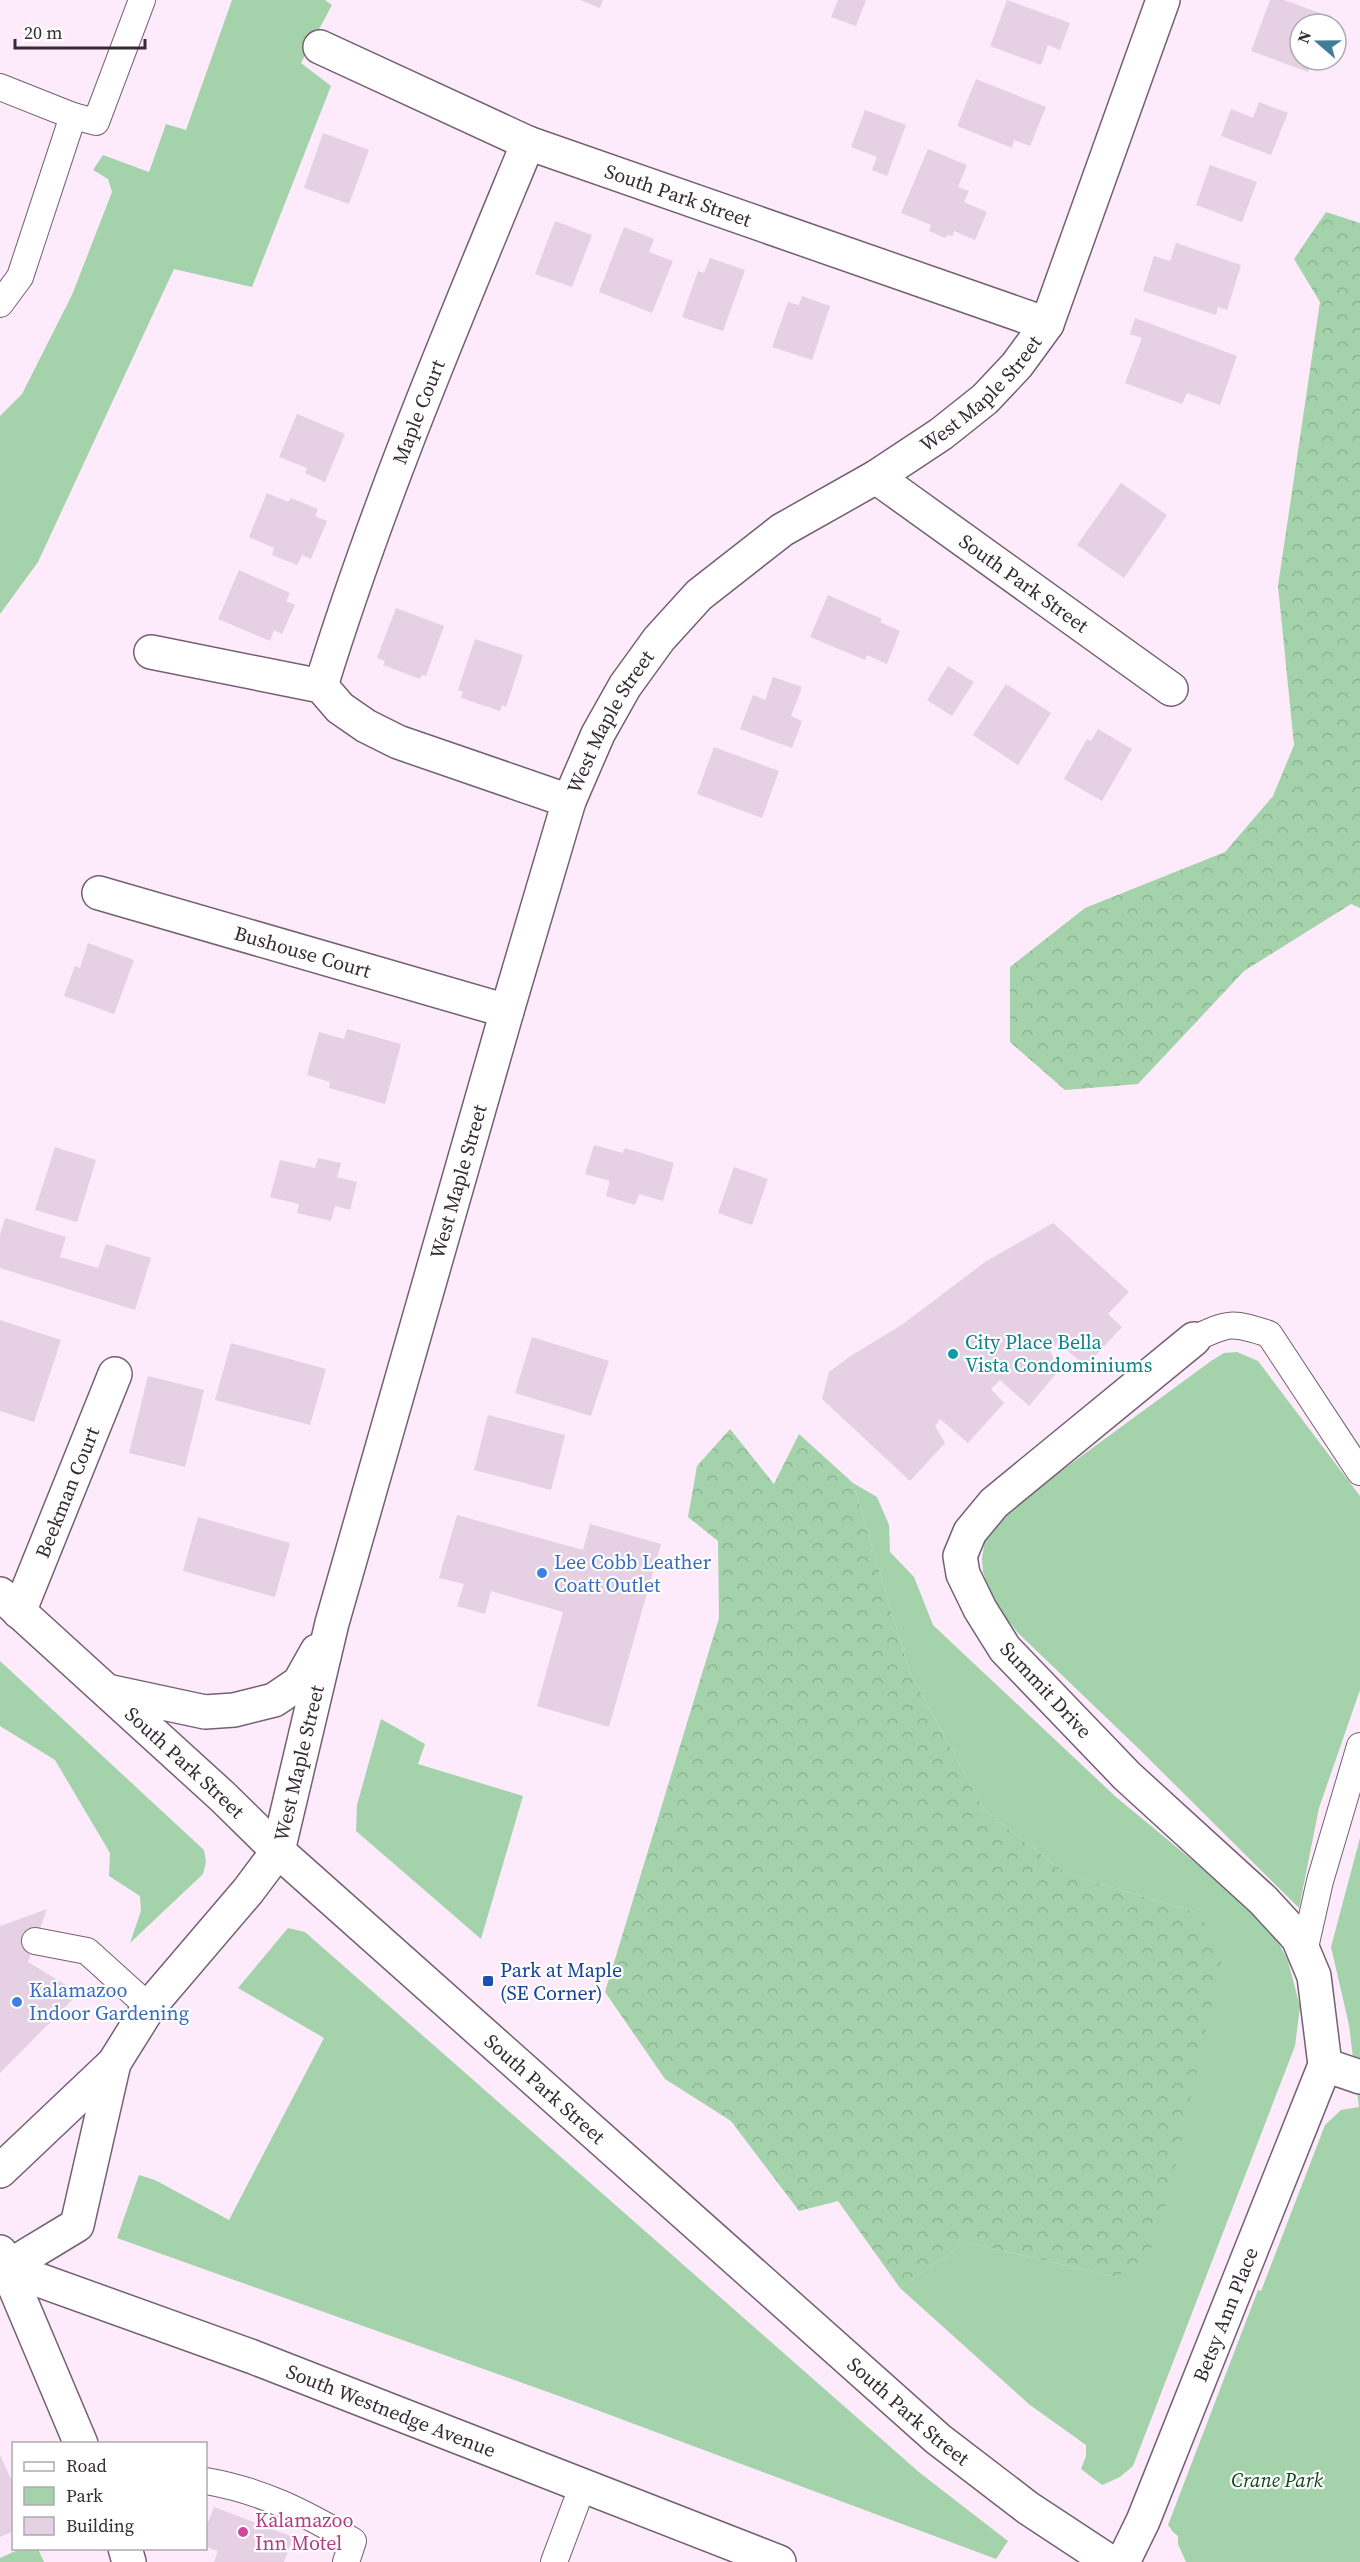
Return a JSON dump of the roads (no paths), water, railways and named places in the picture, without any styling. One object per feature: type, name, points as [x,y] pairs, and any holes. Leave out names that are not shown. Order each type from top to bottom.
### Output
[{"type":"street","name":"West Maple Street","points":[[0,2171],[114,2063],[149,2007],[248,1891],[278,1851],[332,1623],[507,1011],[569,801],[598,734],[625,686],[659,639],[699,595],[782,530],[876,477],[941,434],[985,399],[1017,365],[1047,324],[1163,0]]},
{"type":"street","name":"South Park Street","points":[[320,47],[528,143],[1047,324]]},
{"type":"street","name":"Maple Court","points":[[321,686],[343,614],[428,384],[528,143]]},
{"type":"street","name":"South Park Street","points":[[876,477],[1172,689]]},
{"type":"street","points":[[151,652],[321,686],[340,708],[366,726],[398,742],[569,801]]},
{"type":"street","name":"Bushouse Court","points":[[99,893],[507,1011]]},
{"type":"street","name":"Summit Drive","points":[[1194,1339],[994,1503],[970,1532],[960,1556],[963,1574],[980,1609],[1005,1649],[1127,1776],[1263,1900],[1298,1938],[1314,1976],[1325,2065]]},
{"type":"street","name":"Beekman Court","points":[[10,1603],[115,1374]]},
{"type":"street","name":"South Park Street","points":[[10,1603],[107,1690],[278,1851],[938,2439],[1028,2508],[1110,2562]]},
{"type":"street","name":"West Maple Street","points":[[107,1690],[205,1713],[234,1710],[274,1701],[299,1683],[332,1623]]},
{"type":"street","name":"West Maple Street","points":[[2,2262],[77,2225],[114,2063]]},
{"type":"street","points":[[1325,2065],[1360,2077]]},
{"type":"street","name":"Betsy Ann Place","points":[[1123,2562],[1143,2521],[1325,2065]]},
{"type":"street","points":[[2,2262],[80,2442]]},
{"type":"street","name":"South Westnedge Avenue","points":[[2,2262],[779,2562]]},
{"type":"lane","points":[[0,87],[73,116],[96,122],[142,0]]},
{"type":"lane","points":[[0,304],[20,278],[73,116]]},
{"type":"lane","points":[[1194,1339],[1222,1325],[1245,1326],[1269,1334],[1360,1472]]},
{"type":"lane","points":[[1304,1952],[1320,1881],[1360,1746]]},
{"type":"lane","points":[[35,1941],[87,1951],[149,2007]]},
{"type":"lane","points":[[207,2481],[240,2487],[299,2510],[353,2541],[346,2562]]},
{"type":"lane","points":[[554,2562],[583,2485]]},
{"type":"place","name":"City Place Bella Vista Condominiums","points":[[953,1354]]},
{"type":"place","name":"Lee Cobb Leather Coatt Outlet","points":[[542,1573]]},
{"type":"place","name":"Park at Maple (SE Corner)","points":[[488,1981]]},
{"type":"place","name":"Kalamazoo Indoor Gardening","points":[[17,2002]]},
{"type":"place","name":"Kalamazoo Inn Motel","points":[[243,2532]]},
{"type":"park label","name":"Crane Park","points":[[1277,2480]]}]
